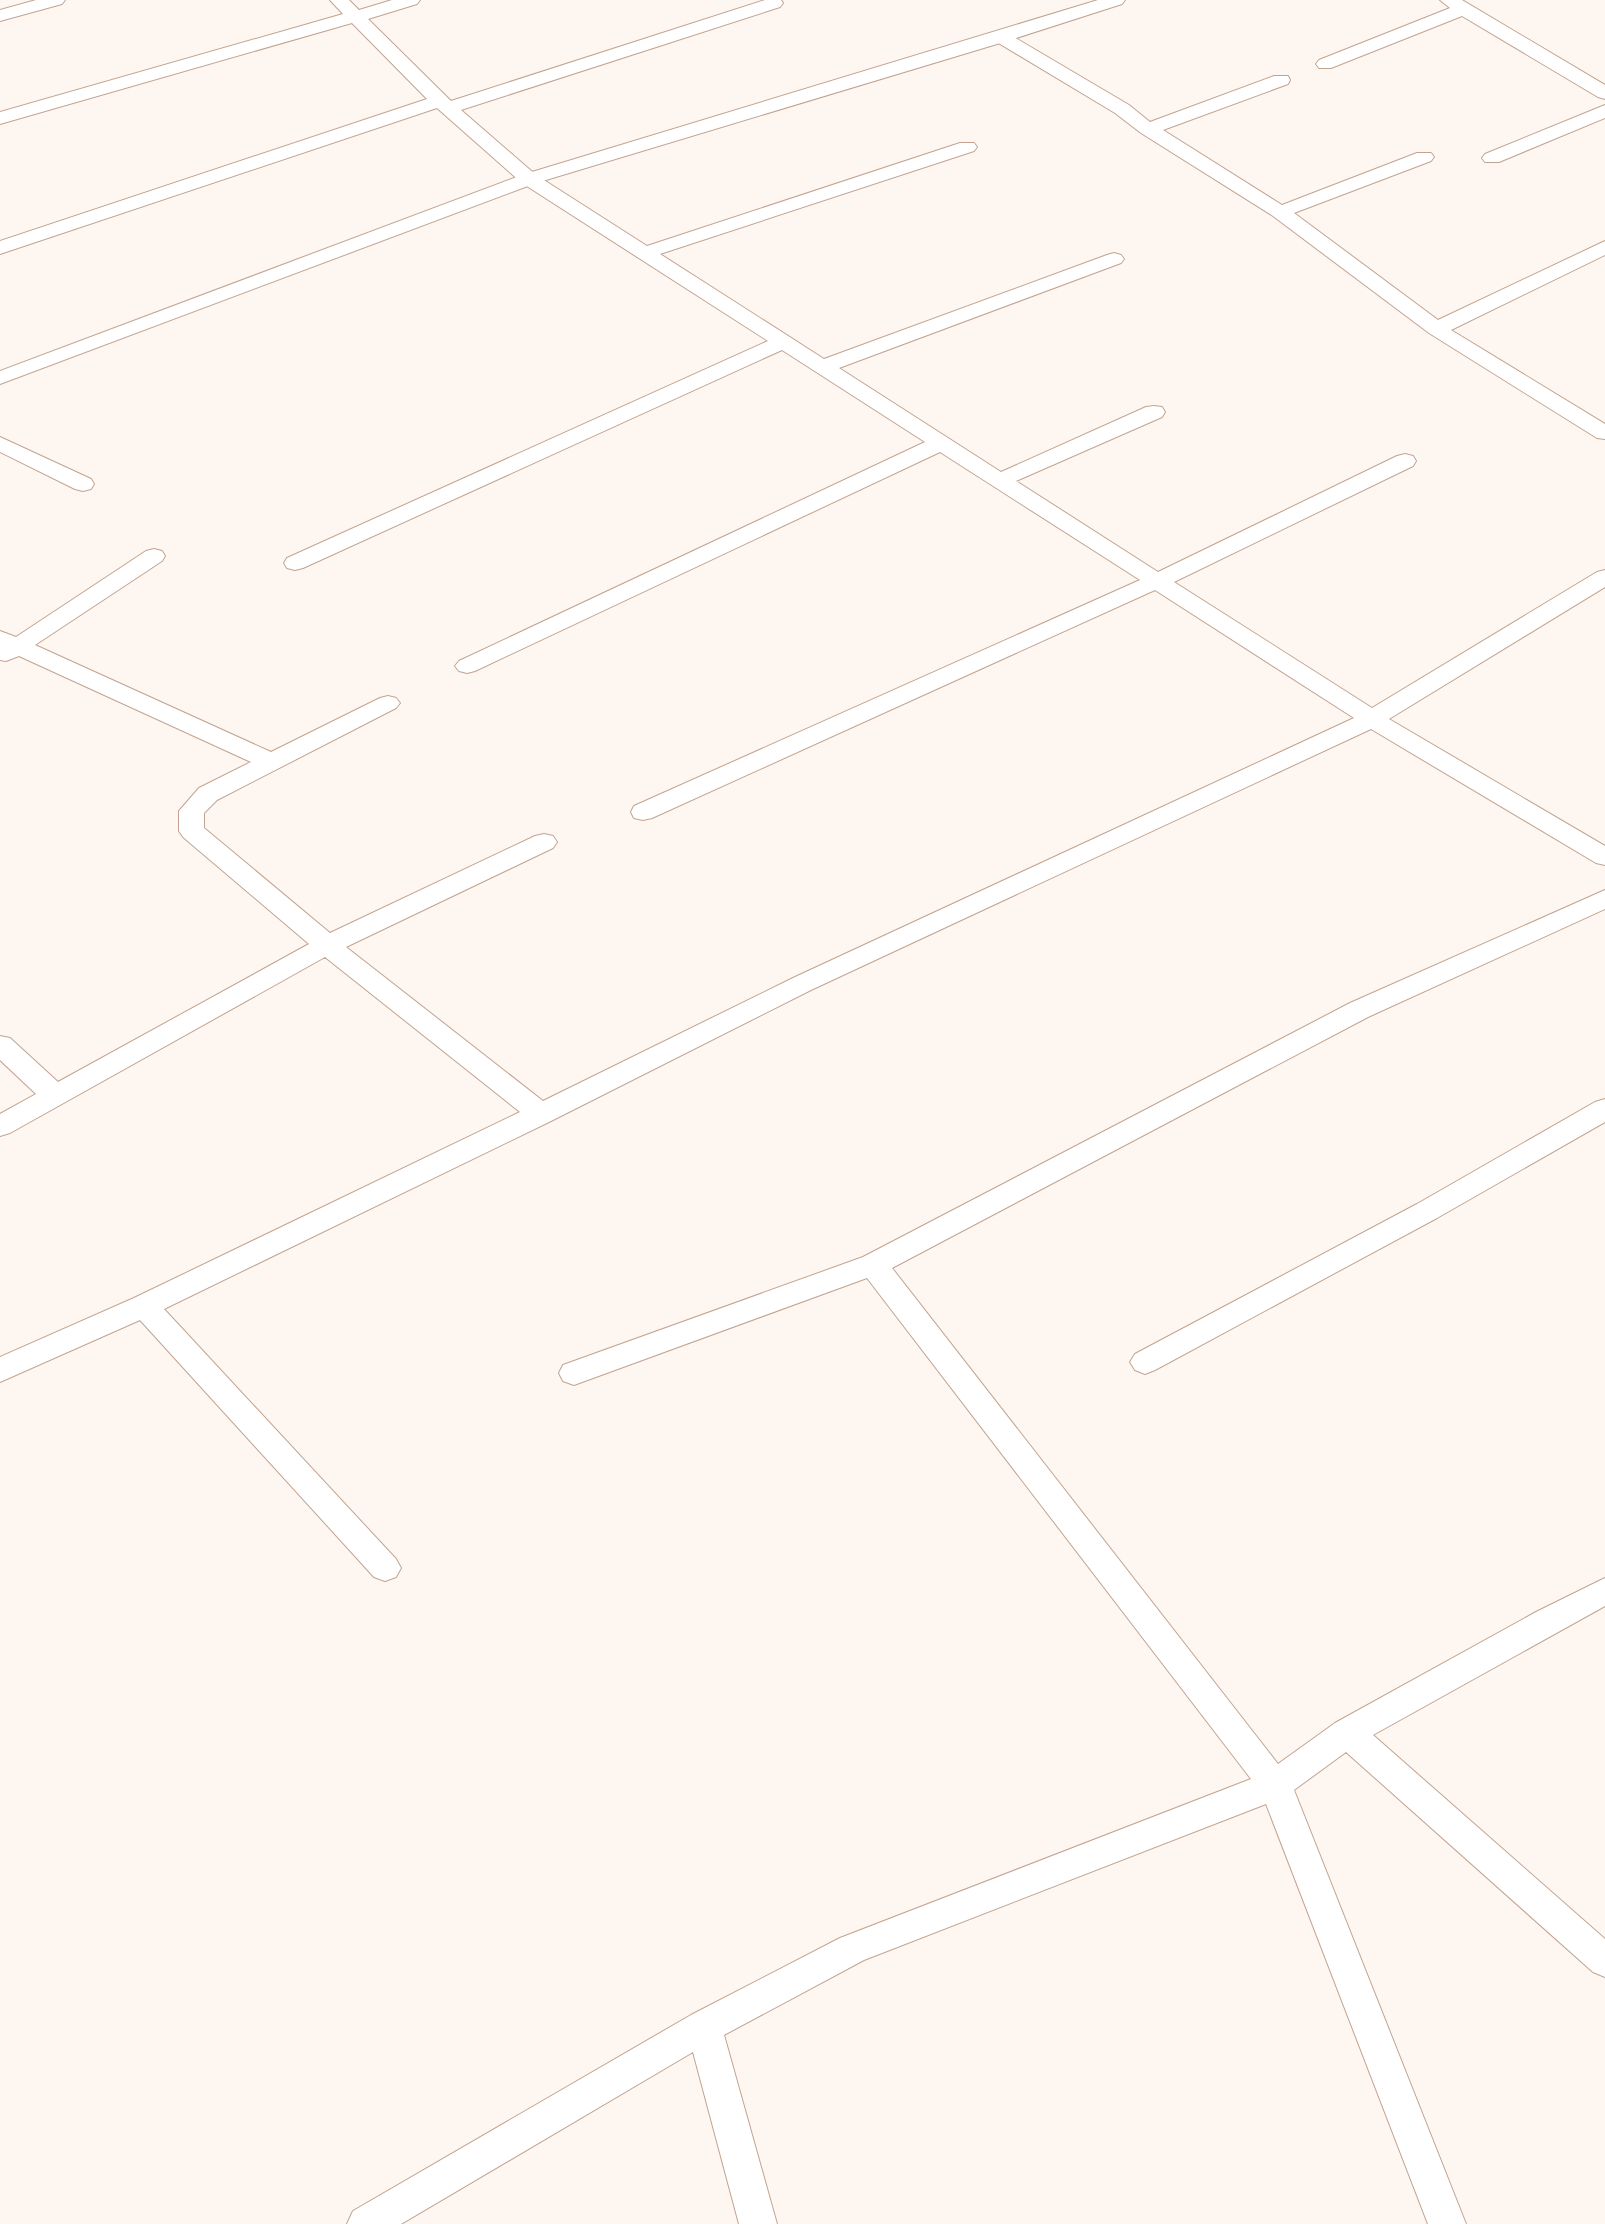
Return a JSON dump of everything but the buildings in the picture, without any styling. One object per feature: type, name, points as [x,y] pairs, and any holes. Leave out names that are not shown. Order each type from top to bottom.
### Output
[{"type":"street","points":[[0,16],[56,0]]},
{"type":"street","points":[[340,0],[444,105],[529,179],[1372,719],[1605,857]]},
{"type":"street","points":[[0,118],[411,0]]},
{"type":"street","points":[[0,378],[529,179],[1001,37],[1116,0]]},
{"type":"street","points":[[0,248],[444,105],[774,3]]},
{"type":"street","points":[[1325,64],[1456,5],[1605,93]]},
{"type":"street","points":[[1001,37],[1122,109],[1148,129],[1280,212],[1436,329],[1605,432]]},
{"type":"street","points":[[1579,78],[1596,71]]},
{"type":"street","points":[[1148,129],[1281,80]]},
{"type":"street","points":[[1492,158],[1605,111]]},
{"type":"street","points":[[644,253],[967,147]]},
{"type":"street","points":[[1280,212],[1424,157]]},
{"type":"street","points":[[1436,329],[1605,247]]},
{"type":"street","points":[[822,368],[1114,259]]},
{"type":"street","points":[[295,563],[783,342]]},
{"type":"street","points":[[999,480],[1154,412]]},
{"type":"street","points":[[467,666],[941,443]]},
{"type":"street","points":[[0,444],[83,484]]},
{"type":"street","points":[[643,812],[1157,581],[1405,461]]},
{"type":"street","points":[[6,648],[154,556]]},
{"type":"street","points":[[0,1370],[144,1306],[541,1114],[802,984],[1372,719],[1605,577]]},
{"type":"street","points":[[6,648],[271,762]]},
{"type":"street","points":[[388,703],[208,794],[191,811],[192,831],[328,945],[541,1114]]},
{"type":"street","points":[[0,1126],[54,1094],[328,945],[544,842]]},
{"type":"street","points":[[574,1373],[873,1265],[1359,1010],[1605,899]]},
{"type":"street","points":[[0,1045],[54,1094]]},
{"type":"street","points":[[1145,1362],[1427,1211],[1605,1109]]},
{"type":"street","points":[[873,1265],[1275,1785],[1447,2224]]},
{"type":"street","points":[[144,1306],[386,1568]]},
{"type":"street","points":[[366,2224],[704,2027],[852,1949],[1275,1785],[1347,1733],[1547,1621],[1605,1591]]},
{"type":"street","points":[[1347,1733],[1605,1961]]},
{"type":"street","points":[[704,2027],[758,2224]]}]
